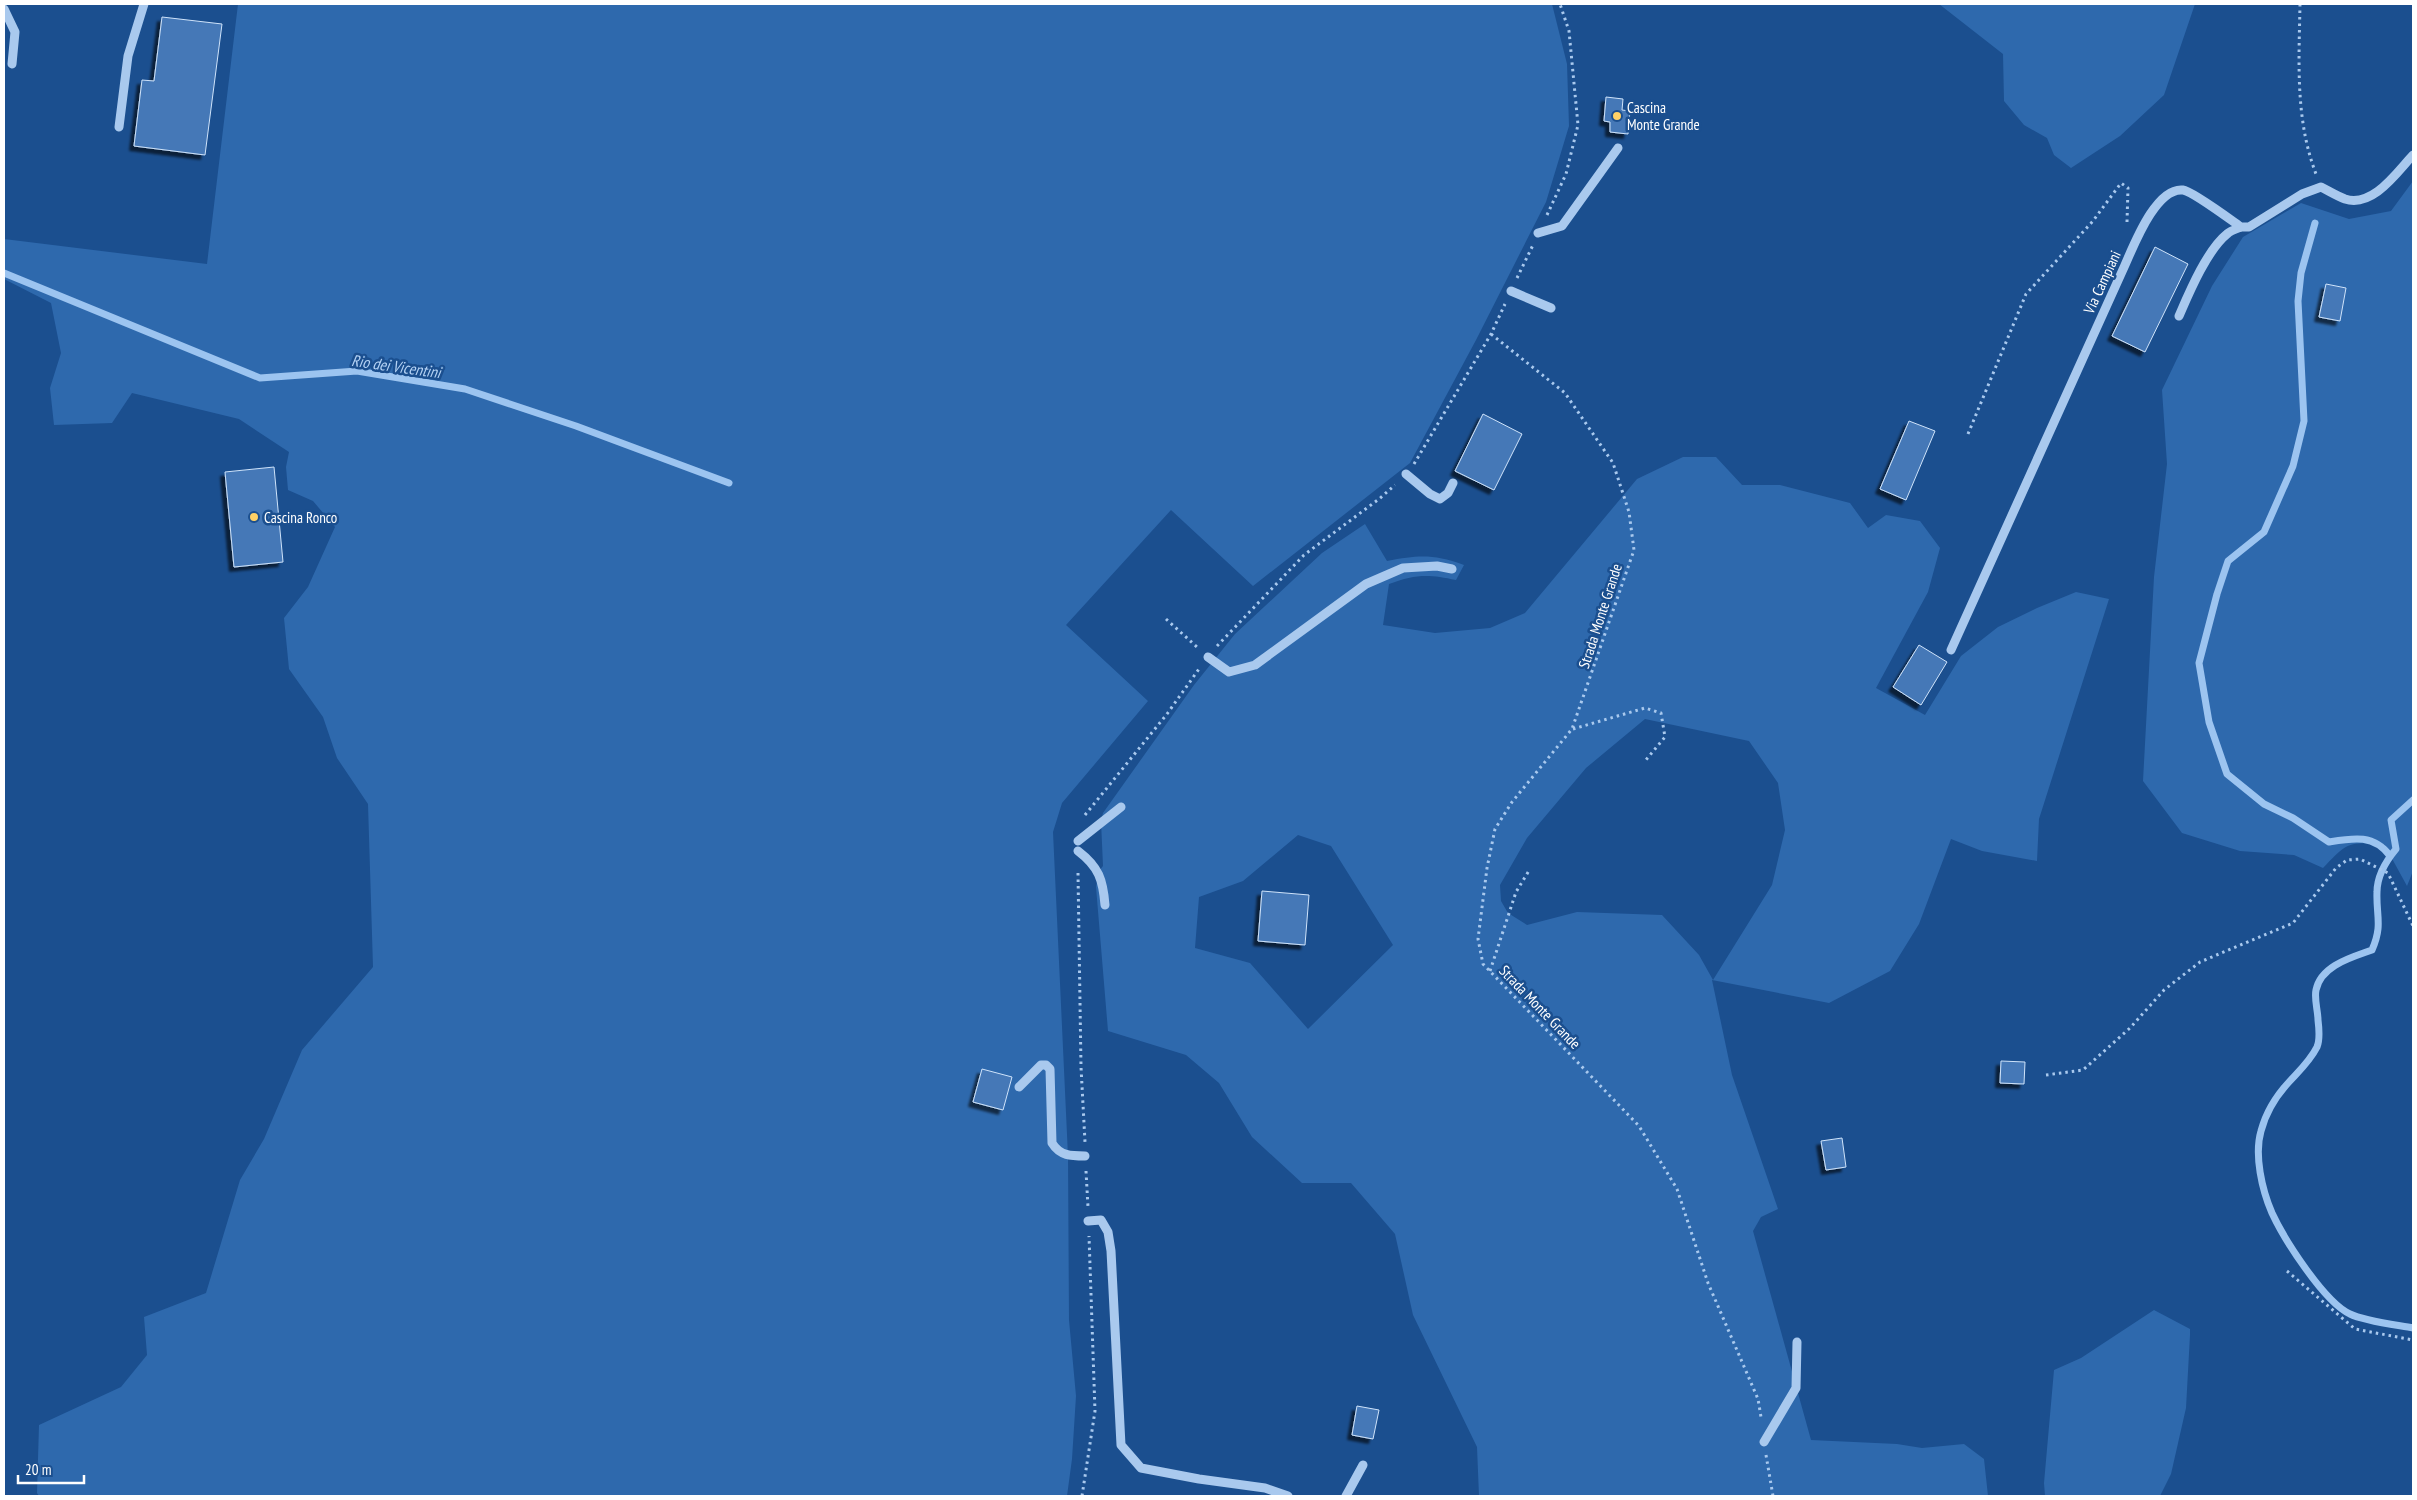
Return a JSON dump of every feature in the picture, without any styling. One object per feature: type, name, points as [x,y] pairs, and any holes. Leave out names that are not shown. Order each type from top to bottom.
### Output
[{"type":"street","points":[[119,127],[128,56],[144,4]]},
{"type":"street","points":[[4,9],[15,32],[12,64]]},
{"type":"street","points":[[1538,233],[1562,226],[1618,148]]},
{"type":"street","points":[[2179,316],[2193,284],[2217,246],[2227,234],[2241,227],[2248,227],[2302,194],[2321,187],[2346,199],[2356,200],[2369,196],[2376,193],[2413,155]]},
{"type":"street","name":"Via Campiani","points":[[1951,650],[2146,219],[2161,200],[2172,191],[2185,190],[2241,227]]},
{"type":"street","points":[[1511,291],[1551,308]]},
{"type":"street","points":[[1406,474],[1430,494],[1440,499],[1448,493],[1453,483]]},
{"type":"street","points":[[1208,657],[1229,672],[1255,665],[1366,584],[1403,568],[1437,566],[1452,569]]},
{"type":"street","points":[[1078,841],[1121,807]]},
{"type":"street","points":[[1078,851],[1099,871],[1105,905]]},
{"type":"street","points":[[1019,1087],[1041,1064],[1046,1065],[1050,1069],[1052,1143],[1056,1149],[1068,1156],[1085,1156]]},
{"type":"street","points":[[1088,1221],[1102,1220],[1105,1224],[1111,1250],[1121,1445],[1141,1468],[1199,1479],[1265,1488],[1288,1496]]},
{"type":"street","points":[[1764,1442],[1796,1388],[1796,1342]]},
{"type":"street","points":[[1346,1496],[1363,1465]]},
{"type":"path","points":[[1078,841],[1085,814],[1167,714],[1226,634],[1304,555],[1379,499],[1412,468],[1491,334],[1566,174],[1578,125],[1569,30],[1560,4]]},
{"type":"path","points":[[2300,4],[2300,108],[2310,159],[2321,187]]},
{"type":"path","points":[[1968,434],[2026,294],[2093,221],[2121,183],[2128,188],[2126,226]]},
{"type":"path","name":"Strada Monte Grande","points":[[1491,334],[1565,393],[1613,464],[1629,512],[1634,550],[1572,729],[1512,802],[1495,829],[1487,868],[1478,939],[1482,964],[1639,1126],[1677,1189],[1708,1283],[1758,1399],[1773,1496]]},
{"type":"path","points":[[1166,619],[1208,657]]},
{"type":"path","points":[[1572,729],[1645,708],[1661,713],[1665,737],[1646,761]]},
{"type":"path","points":[[1078,851],[1081,1067],[1095,1412],[1082,1496]]},
{"type":"path","points":[[2046,1075],[2084,1070],[2130,1028],[2164,990],[2200,962],[2293,923],[2336,868],[2347,860],[2360,859],[2388,873],[2413,926]]},
{"type":"path","points":[[1489,971],[1516,892],[1530,869]]},
{"type":"path","points":[[2287,1271],[2355,1329],[2413,1340]]},
{"type":"shaded area","points":[[238,4],[1552,4],[1567,64],[1569,126],[1546,202],[1476,340],[1410,463],[1253,586],[1171,510],[1066,625],[1148,701],[1062,803],[1053,832],[1068,1156],[1069,1320],[1076,1396],[1072,1459],[1067,1496],[39,1496],[37,1493],[39,1425],[121,1387],[147,1355],[144,1317],[206,1293],[240,1180],[264,1139],[302,1050],[373,967],[368,804],[337,758],[323,717],[289,669],[284,618],[308,587],[335,527],[313,501],[288,490],[286,467],[289,452],[239,419],[132,393],[112,423],[54,425],[50,388],[61,353],[51,303],[4,279],[4,239],[207,264]]},
{"type":"shaded area","points":[[1939,4],[2195,4],[2164,95],[2120,136],[2071,168],[2054,155],[2047,138],[2024,125],[2004,101],[2003,54]]},
{"type":"shaded area","points":[[2413,181],[2413,871],[2407,886],[2384,844],[2362,843],[2349,846],[2338,853],[2323,868],[2294,855],[2240,851],[2182,833],[2143,781],[2154,577],[2167,464],[2162,390],[2212,286],[2243,237],[2301,203],[2349,219],[2391,211]]},
{"type":"shaded area","points":[[1683,457],[1716,457],[1742,485],[1780,485],[1850,503],[1868,528],[1886,515],[1920,521],[1940,548],[1928,592],[1876,688],[1925,715],[1961,656],[1998,627],[2076,592],[2109,599],[2039,819],[2037,861],[1982,851],[1951,839],[1919,924],[1890,971],[1829,1003],[1712,980],[1732,1075],[1778,1209],[1761,1217],[1753,1231],[1811,1440],[1897,1444],[1922,1448],[1964,1444],[1984,1459],[1988,1496],[1479,1496],[1477,1447],[1413,1315],[1395,1234],[1351,1183],[1302,1183],[1252,1137],[1219,1083],[1186,1055],[1108,1031],[1096,887],[1099,871],[1103,866],[1101,821],[1103,813],[1194,685],[1235,634],[1322,553],[1365,524],[1387,561],[1434,557],[1464,565],[1456,580],[1422,576],[1407,578],[1389,584],[1383,625],[1435,633],[1490,628],[1525,613],[1637,479]],"holes":[[[1645,719],[1749,741],[1778,783],[1785,830],[1772,885],[1713,980],[1699,955],[1662,915],[1577,912],[1527,925],[1508,913],[1501,901],[1500,885],[1527,838],[1586,768]],[[1298,835],[1331,846],[1393,945],[1308,1029],[1250,963],[1195,948],[1199,897],[1243,881]]]},
{"type":"shaded area","points":[[2154,1310],[2190,1329],[2186,1408],[2171,1474],[2160,1496],[2045,1496],[2044,1483],[2054,1370],[2081,1358]]},
{"type":"building","points":[[162,17],[222,24],[205,155],[134,146],[142,80],[154,81]]},
{"type":"building","name":"Cascina Monte Grande","points":[[1606,97],[1623,99],[1622,110],[1630,111],[1628,134],[1610,132],[1610,122],[1604,121]]},
{"type":"building","points":[[2155,247],[2188,264],[2145,352],[2112,336]]},
{"type":"building","points":[[2326,284],[2346,288],[2340,321],[2319,317]]},
{"type":"building","points":[[1483,414],[1522,434],[1494,490],[1455,471]]},
{"type":"building","points":[[1909,421],[1935,431],[1906,500],[1880,489]]},
{"type":"building","name":"Cascina Ronco","points":[[274,467],[283,562],[234,567],[225,472]]},
{"type":"building","points":[[1919,645],[1947,662],[1921,705],[1893,687]]},
{"type":"building","points":[[1262,891],[1309,895],[1305,945],[1258,941]]},
{"type":"building","points":[[2001,1061],[2025,1062],[2024,1084],[2000,1083]]},
{"type":"building","points":[[982,1069],[1012,1077],[1003,1110],[973,1102]]},
{"type":"building","points":[[1842,1138],[1846,1167],[1826,1170],[1821,1141]]},
{"type":"building","points":[[1357,1406],[1379,1410],[1373,1439],[1352,1435]]},
{"type":"waterway","points":[[2315,223],[2301,273],[2298,301],[2304,421],[2293,466],[2264,532],[2228,561],[2217,594],[2199,663],[2209,722],[2227,774],[2264,804],[2293,818],[2329,842],[2362,839],[2377,844],[2390,856]]},
{"type":"waterway","name":"Rio dei Vicentini","points":[[4,273],[260,378],[357,371],[465,389],[576,426],[729,483]]},
{"type":"waterway","points":[[2413,800],[2391,820],[2396,849],[2380,875],[2377,886],[2378,927],[2372,950],[2339,963],[2324,974],[2319,981],[2316,990],[2319,1030],[2317,1047],[2308,1061],[2284,1087],[2272,1105],[2261,1131],[2258,1151],[2262,1183],[2272,1213],[2295,1253],[2317,1284],[2329,1297],[2350,1314],[2372,1321],[2413,1328]]},
{"type":"place","name":"Cascina Monte Grande","points":[[1617,116]]},
{"type":"place","name":"Cascina Ronco","points":[[254,517]]}]
